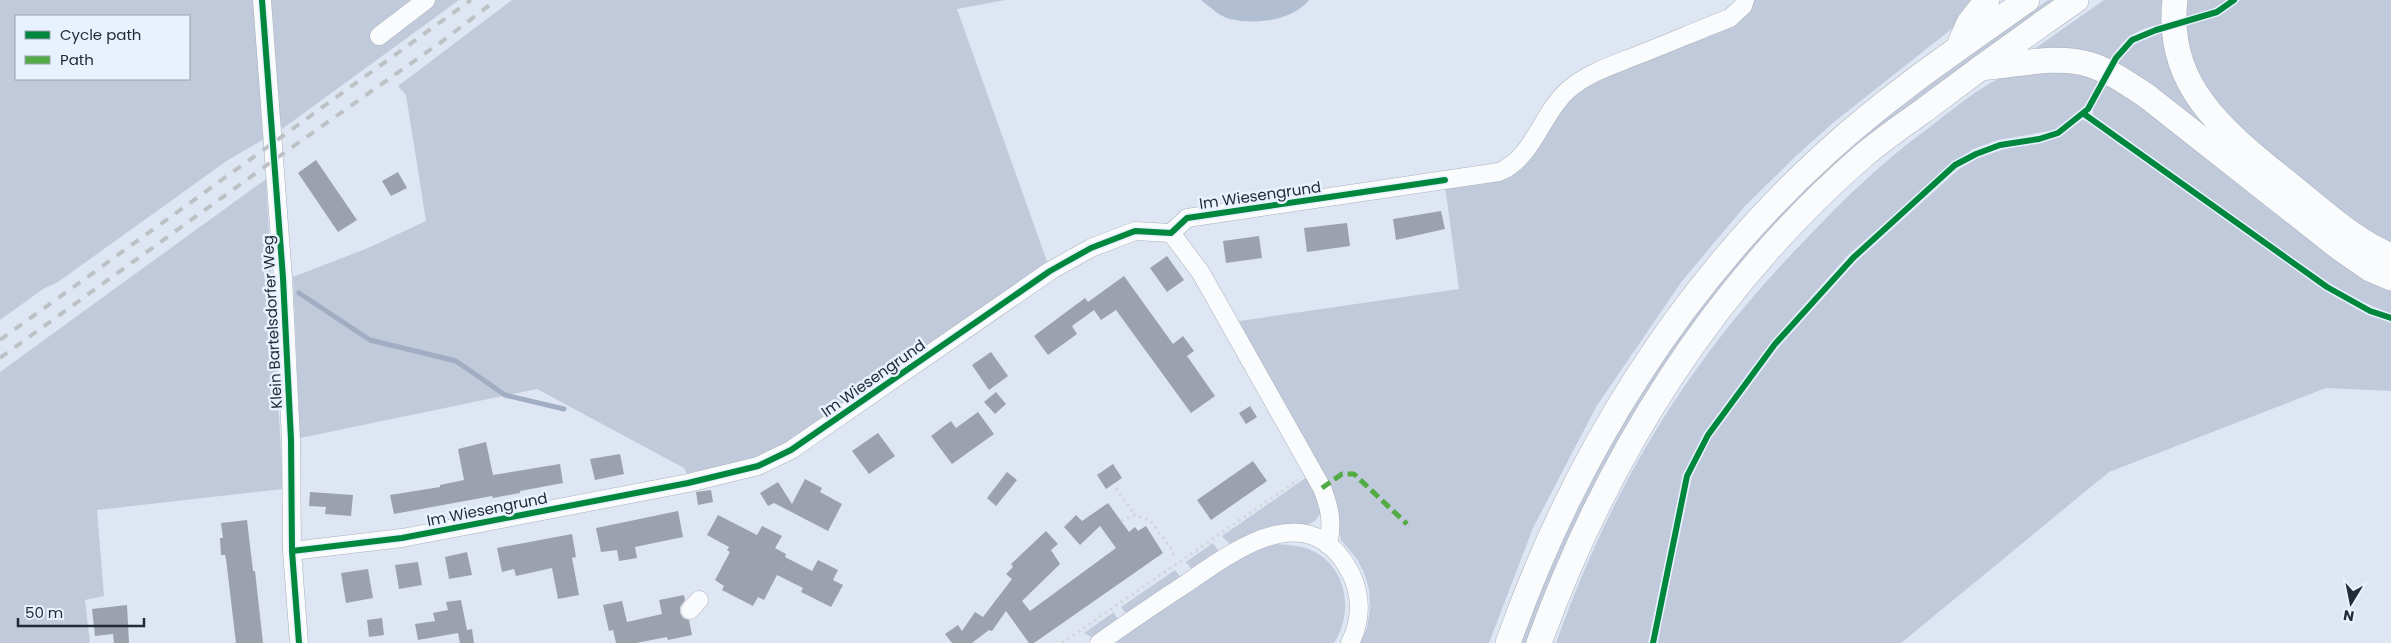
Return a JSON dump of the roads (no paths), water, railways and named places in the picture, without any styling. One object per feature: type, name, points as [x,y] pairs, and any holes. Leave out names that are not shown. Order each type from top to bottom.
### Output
[{"type":"highway","points":[[1956,50],[1969,23],[1986,0]]},
{"type":"highway","points":[[1508,643],[1554,526],[1584,466],[1622,400],[1661,340],[1695,295],[1753,226],[1828,150],[1889,99],[2027,0]]},
{"type":"highway","points":[[1539,643],[1565,573],[1612,475],[1655,399],[1709,321],[1793,223],[1865,154],[1980,68],[2076,0]]},
{"type":"highway","points":[[2175,0],[2174,30],[2179,58],[2190,84],[2216,121],[2236,141],[2337,224],[2391,256]]},
{"type":"highway","points":[[1980,68],[2048,60],[2074,61],[2092,65],[2114,75],[2148,96],[2341,249],[2370,268],[2391,278]]},
{"type":"street","name":"Klein Bartelsdorfer Weg","points":[[262,0],[283,278],[291,440],[292,552],[299,643]]},
{"type":"street","points":[[379,36],[426,0]]},
{"type":"street","name":"Im Wiesengrund","points":[[292,552],[402,538],[688,483],[758,466],[791,450],[1050,271],[1091,248],[1135,230],[1171,234],[1187,218],[1500,172],[1512,167],[1522,156],[1552,108],[1567,91],[1589,75],[1730,18],[1743,6],[1745,0]]},
{"type":"street","points":[[1171,234],[1201,273],[1322,488],[1330,509],[1331,525],[1328,545]]},
{"type":"street","points":[[1099,643],[1238,548],[1275,535],[1293,533],[1305,534],[1328,545],[1348,568],[1356,582],[1359,599],[1359,617],[1350,643]]},
{"type":"waterway","points":[[299,293],[370,340],[456,361],[505,395],[564,409]]},
{"type":"railway","points":[[0,340],[471,0]]},
{"type":"railway","points":[[0,358],[444,40],[496,0]]}]
